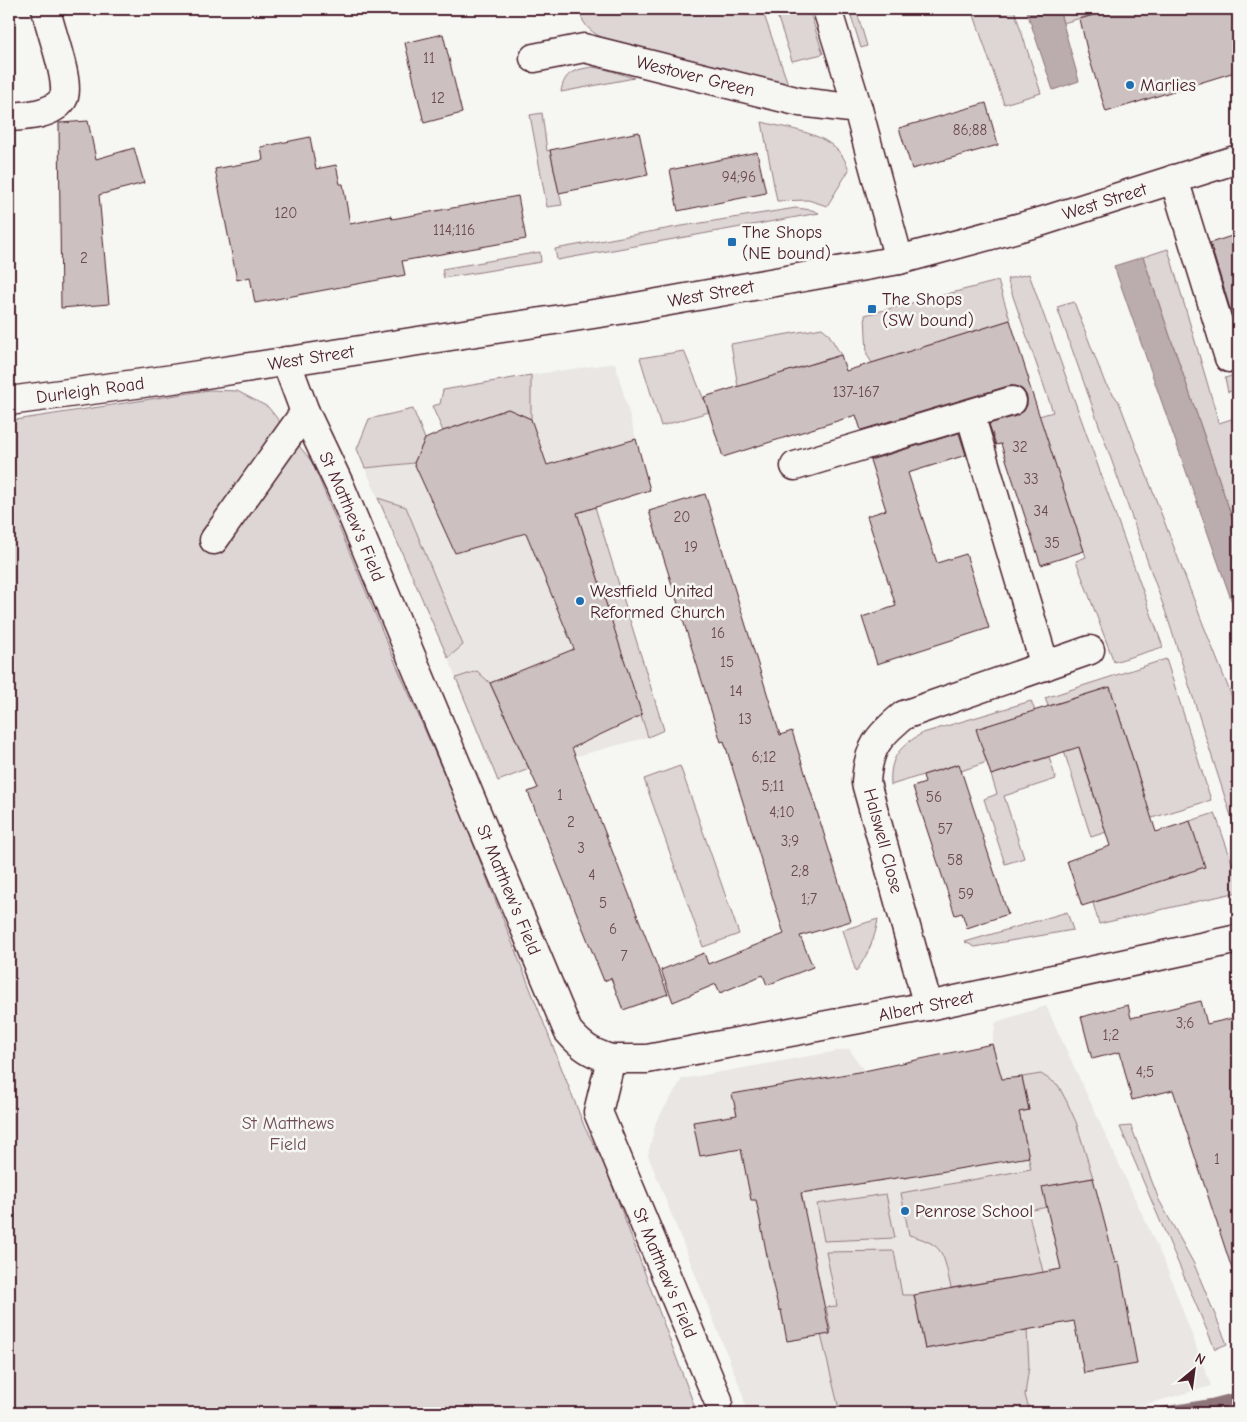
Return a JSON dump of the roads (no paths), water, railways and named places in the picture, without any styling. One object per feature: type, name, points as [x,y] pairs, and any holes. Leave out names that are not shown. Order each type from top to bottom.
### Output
[{"type":"street","points":[[9,117],[28,116],[50,109],[63,99],[66,86],[48,24],[46,9]]},
{"type":"street","points":[[827,9],[858,109],[899,260]]},
{"type":"street","name":"Westover Green","points":[[534,58],[584,48],[800,102],[858,109]]},
{"type":"street","name":"West Street","points":[[173,379],[619,310],[899,260],[1043,221],[1238,159]]},
{"type":"street","points":[[1174,180],[1229,358],[1238,356]]},
{"type":"street","name":"St Matthew's Field","points":[[286,361],[305,412],[340,486],[568,1031],[580,1045],[594,1054],[611,1059],[598,1112],[718,1400]]},
{"type":"street","name":"Durleigh Road","points":[[9,401],[173,379]]},
{"type":"street","points":[[795,466],[1012,401]]},
{"type":"street","points":[[214,540],[305,412]]},
{"type":"street","points":[[970,414],[1045,666]]},
{"type":"street","name":"Halswell Close","points":[[928,1006],[866,783],[870,757],[876,743],[885,730],[904,715],[1090,650]]},
{"type":"street","name":"Albert Street","points":[[611,1059],[647,1059],[928,1006],[1238,939]]},
{"type":"waterway","points":[[1162,1413],[1211,1405],[1238,1398]]},
{"type":"place","name":"Marlies","points":[[1130,85]]},
{"type":"place","name":"The Shops (NE bound)","points":[[732,242]]},
{"type":"place","name":"The Shops (SW bound)","points":[[872,309]]},
{"type":"place","name":"Westfield United Reformed Church","points":[[580,601]]},
{"type":"place","name":"Penrose School","points":[[905,1211]]},
{"type":"park label","name":"St Matthews Field","points":[[288,1133]]}]
